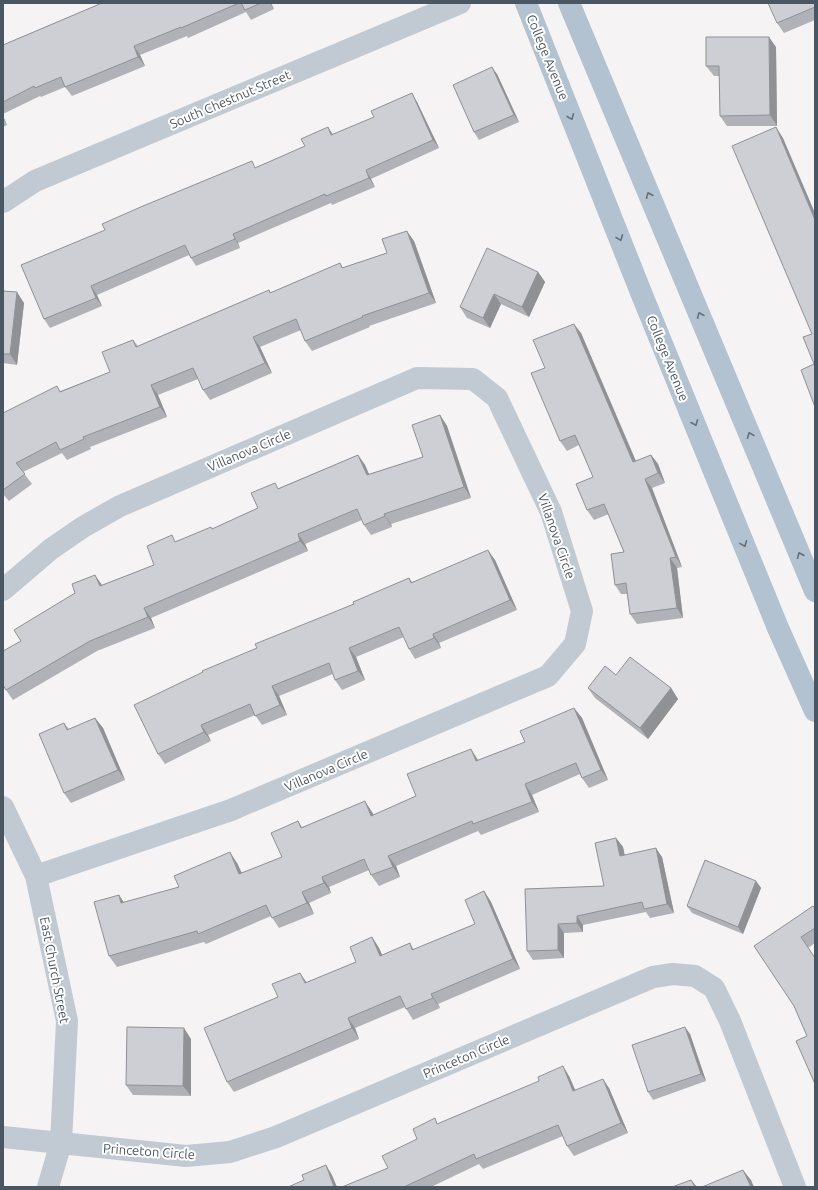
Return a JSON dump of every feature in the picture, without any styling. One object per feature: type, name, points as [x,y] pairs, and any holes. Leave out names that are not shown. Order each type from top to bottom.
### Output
[{"type":"main road","name":"College Avenue","points":[[526,3],[639,287],[778,628],[815,711]]},
{"type":"main road","points":[[569,3],[815,591]]},
{"type":"street","name":"South Chestnut Street","points":[[3,202],[35,181],[460,3]]},
{"type":"street","name":"Villanova Circle","points":[[3,590],[51,549],[83,527],[120,506],[417,378],[473,379],[497,398],[548,505],[582,611],[575,644],[548,676],[231,810],[36,876]]},
{"type":"street","name":"East Church Street","points":[[3,807],[36,876],[67,1021],[61,1143],[48,1187]]},
{"type":"street","name":"Princeton Circle","points":[[3,1137],[186,1156],[230,1152],[276,1137],[653,977],[673,974],[695,976],[714,988],[730,1021],[795,1187]]},
{"type":"building","points":[[102,3],[239,3],[134,46],[138,57],[65,87],[61,77],[35,88],[34,86],[3,102],[3,45]]},
{"type":"building","points":[[241,3],[261,3],[245,10]]},
{"type":"building","points":[[768,3],[815,3],[815,7],[777,23]]},
{"type":"building","points":[[706,37],[769,37],[770,115],[720,116],[719,66],[706,66]]},
{"type":"building","points":[[492,67],[514,115],[474,132],[453,85]]},
{"type":"building","points":[[412,93],[433,140],[366,170],[369,178],[326,196],[325,194],[233,234],[235,239],[191,258],[185,245],[91,286],[96,298],[44,319],[21,265],[105,230],[102,224],[143,206],[252,161],[255,168],[305,146],[301,139],[328,127],[331,135],[374,117],[371,111]]},
{"type":"building","points":[[776,127],[815,220],[815,407],[801,370],[814,364],[803,337],[812,334],[732,146]]},
{"type":"building","points":[[407,231],[429,293],[362,316],[363,317],[305,341],[296,319],[253,337],[265,363],[203,390],[193,368],[151,385],[160,407],[83,437],[84,439],[60,450],[56,442],[16,463],[25,474],[3,490],[3,413],[57,386],[60,392],[110,372],[102,352],[133,340],[136,347],[269,290],[270,293],[340,263],[342,268],[387,253],[382,239]]},
{"type":"building","points":[[487,248],[538,272],[522,307],[494,294],[483,318],[460,307]]},
{"type":"building","points":[[3,291],[17,292],[10,354],[3,354]]},
{"type":"building","points":[[574,324],[633,462],[651,455],[658,473],[645,479],[676,557],[670,558],[677,608],[630,614],[626,583],[615,585],[611,554],[624,552],[604,504],[587,510],[576,484],[593,477],[575,435],[560,441],[531,373],[545,368],[533,340]]},
{"type":"building","points":[[440,415],[464,487],[384,514],[385,516],[364,525],[357,509],[298,534],[300,541],[144,608],[148,617],[90,641],[6,690],[3,685],[3,651],[21,641],[14,630],[75,593],[72,584],[95,575],[100,586],[154,565],[147,546],[172,535],[175,542],[211,527],[212,529],[258,508],[251,493],[275,483],[278,489],[358,455],[367,475],[423,457],[412,425]]},
{"type":"building","points":[[488,550],[510,600],[433,634],[434,638],[409,649],[399,627],[349,648],[358,671],[335,680],[329,663],[272,686],[280,705],[255,716],[250,704],[201,725],[204,732],[158,754],[134,705],[203,672],[202,671],[257,648],[255,644],[354,604],[353,602],[409,578],[411,583]]},
{"type":"building","points":[[630,657],[671,688],[640,728],[588,688],[605,666],[616,675]]},
{"type":"building","points":[[574,708],[601,770],[582,778],[576,763],[525,784],[532,802],[473,824],[472,821],[388,856],[393,867],[371,875],[364,859],[322,877],[324,883],[302,892],[307,903],[272,918],[266,905],[198,934],[197,931],[109,956],[94,902],[119,895],[121,903],[179,887],[174,876],[230,852],[239,874],[282,857],[271,833],[298,821],[301,828],[365,801],[371,816],[416,796],[407,774],[471,749],[476,761],[525,742],[520,731]]},
{"type":"building","points":[[95,718],[118,770],[64,793],[39,734],[64,723],[67,730]]},
{"type":"building","points":[[616,838],[620,856],[656,848],[667,904],[644,909],[642,902],[577,916],[577,923],[558,924],[558,950],[527,951],[525,889],[604,886],[595,843]]},
{"type":"building","points":[[705,860],[756,881],[738,927],[687,906]]},
{"type":"building","points":[[484,891],[513,959],[431,994],[433,998],[406,1009],[400,996],[348,1018],[352,1028],[227,1082],[204,1028],[278,997],[272,984],[300,973],[305,983],[356,962],[350,947],[372,937],[380,956],[410,943],[412,950],[475,924],[465,900]]},
{"type":"building","points":[[813,906],[815,908],[815,928],[801,937],[815,958],[815,1084],[796,1041],[807,1036],[794,1006],[754,946]]},
{"type":"building","points":[[127,1027],[184,1028],[183,1086],[126,1085]]},
{"type":"building","points":[[685,1027],[701,1074],[648,1092],[632,1045]]},
{"type":"building","points":[[563,1066],[573,1091],[603,1079],[621,1123],[567,1146],[558,1125],[476,1159],[474,1154],[404,1187],[342,1187],[388,1168],[382,1156],[417,1139],[413,1129],[435,1118],[437,1124],[539,1081],[538,1077]]},
{"type":"building","points":[[326,1165],[334,1187],[288,1187],[304,1180],[302,1175]]},
{"type":"building","points":[[743,1170],[751,1187],[702,1187]]},
{"type":"building","points":[[691,1180],[695,1187],[672,1187]]}]
